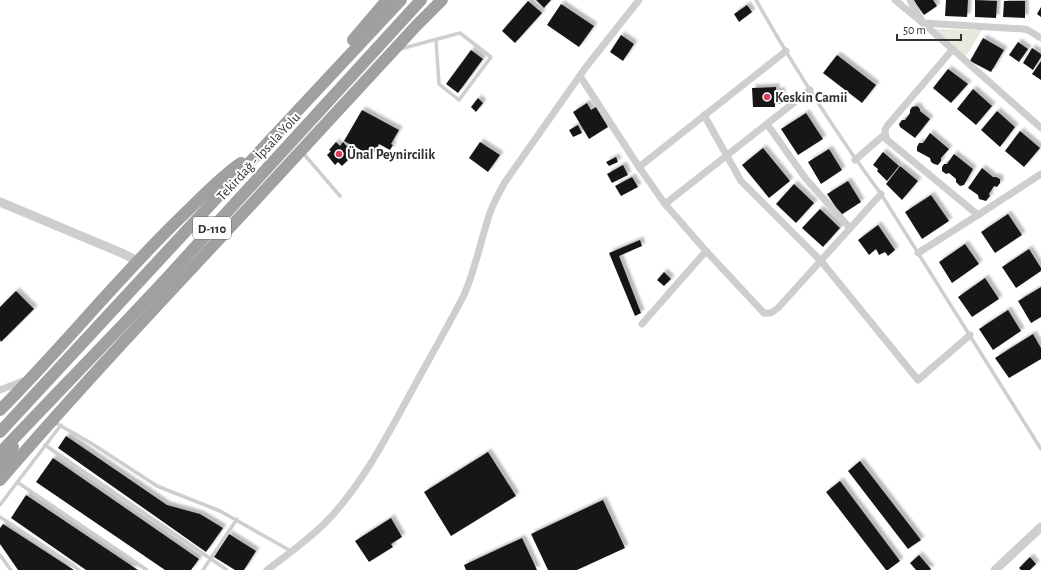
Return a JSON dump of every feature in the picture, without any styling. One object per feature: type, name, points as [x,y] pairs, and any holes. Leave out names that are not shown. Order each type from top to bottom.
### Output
[{"type":"highway","points":[[287,122],[331,66],[387,0]]},
{"type":"highway","name":"Tekirdağ - İpsala Yolu","points":[[0,432],[401,0]]},
{"type":"highway","name":"Tekirdağ - İpsala Yolu","points":[[0,453],[164,281],[421,0]]},
{"type":"highway","points":[[299,135],[371,64],[412,20],[434,0]]},
{"type":"highway","points":[[0,480],[57,423],[161,300],[442,0]]},
{"type":"highway","points":[[0,410],[32,378],[137,261],[213,186],[234,168],[264,148]]},
{"type":"highway","points":[[0,466],[36,415]]},
{"type":"street","points":[[267,570],[318,530],[341,505],[368,467],[464,295],[471,278],[490,214],[505,182],[580,76],[639,0]]},
{"type":"street","points":[[895,0],[1040,124]]},
{"type":"street","points":[[910,0],[923,23]]},
{"type":"street","points":[[923,23],[1022,29],[1028,30],[1041,38]]},
{"type":"street","points":[[856,160],[884,135],[887,126],[953,49]]},
{"type":"street","points":[[639,167],[786,51]]},
{"type":"street","points":[[580,76],[665,204],[706,251],[764,313],[771,313],[778,308],[881,194]]},
{"type":"street","points":[[665,204],[810,90]]},
{"type":"street","points":[[704,116],[741,181],[821,261],[918,380],[970,335]]},
{"type":"street","points":[[767,124],[806,179],[850,228]]},
{"type":"street","points":[[884,135],[888,142],[978,215]]},
{"type":"street","points":[[918,253],[1041,174]]},
{"type":"street","points":[[0,202],[124,254],[137,261]]},
{"type":"street","points":[[642,324],[706,251]]},
{"type":"street","points":[[0,390],[32,378]]},
{"type":"street","points":[[995,570],[1041,527]]},
{"type":"lane","points":[[756,0],[810,90],[856,160],[881,194],[1041,449]]},
{"type":"lane","points":[[393,51],[436,40],[460,34],[491,57],[459,100],[439,84],[436,40]]},
{"type":"lane","points":[[300,151],[340,196]]},
{"type":"lane","points":[[0,505],[45,445],[57,423],[91,443],[157,486],[209,506],[237,519],[291,551]]},
{"type":"lane","points":[[45,445],[227,570]]},
{"type":"lane","points":[[17,482],[147,570]]},
{"type":"lane","points":[[0,518],[79,570]]},
{"type":"lane","points":[[203,570],[237,519]]},
{"type":"lane","points":[[0,555],[11,570]]},
{"type":"shaded area","points":[[933,29],[982,30],[965,58]]},
{"type":"building","points":[[536,0],[551,0],[544,8]]},
{"type":"building","points":[[913,0],[933,0],[937,6],[924,15]]},
{"type":"building","points":[[946,0],[968,0],[967,17],[945,16]]},
{"type":"building","points":[[975,0],[997,1],[996,18],[975,17]]},
{"type":"building","points":[[528,1],[542,13],[515,43],[502,31]]},
{"type":"building","points":[[1004,1],[1025,1],[1025,18],[1003,17]]},
{"type":"building","points":[[561,4],[594,26],[579,47],[547,25]]},
{"type":"building","points":[[747,5],[752,12],[739,22],[734,14]]},
{"type":"building","points":[[1041,7],[1041,17],[1037,14]]},
{"type":"building","points":[[621,35],[634,44],[623,61],[610,52]]},
{"type":"building","points":[[983,38],[1004,50],[991,72],[970,61]]},
{"type":"building","points":[[1018,42],[1028,49],[1019,62],[1009,55]]},
{"type":"building","points":[[1032,48],[1041,54],[1041,57],[1033,70],[1023,63]]},
{"type":"building","points":[[471,50],[483,59],[458,93],[446,84]]},
{"type":"building","points":[[837,55],[876,85],[862,103],[823,73]]},
{"type":"building","points":[[1041,61],[1041,80],[1032,74]]},
{"type":"building","points":[[948,69],[968,84],[951,103],[933,88]]},
{"type":"building","name":"Keskin Camii","points":[[776,87],[776,91],[782,91],[782,104],[775,104],[775,107],[753,107],[752,88]]},
{"type":"building","points":[[973,89],[992,106],[976,125],[957,109]]},
{"type":"building","points":[[478,98],[483,103],[476,112],[471,107]]},
{"type":"building","points":[[587,103],[591,110],[596,107],[608,127],[589,139],[573,112]]},
{"type":"building","points":[[917,106],[920,111],[930,119],[915,138],[900,127],[899,124],[902,120],[905,120],[912,107]]},
{"type":"building","points":[[362,110],[399,130],[391,144],[393,145],[390,150],[379,144],[372,156],[344,141]]},
{"type":"building","points":[[997,111],[1015,127],[1000,147],[981,130]]},
{"type":"building","points":[[806,113],[823,139],[798,155],[781,129]]},
{"type":"building","points":[[578,125],[582,133],[573,137],[569,130]]},
{"type":"building","points":[[1020,131],[1040,148],[1024,167],[1005,151]]},
{"type":"building","points":[[930,133],[949,149],[941,158],[938,165],[931,162],[930,158],[917,151],[919,143],[923,143]]},
{"type":"building","name":"Ünal Peynircilik","points":[[336,142],[340,146],[343,142],[352,152],[346,157],[349,159],[342,166],[338,162],[335,165],[327,155],[331,151],[329,150]]},
{"type":"building","points":[[480,142],[500,155],[488,172],[469,158]]},
{"type":"building","points":[[763,148],[790,181],[769,198],[742,165]]},
{"type":"building","points":[[829,149],[842,170],[821,184],[808,162]]},
{"type":"building","points":[[883,152],[899,166],[887,181],[873,165]]},
{"type":"building","points":[[954,154],[973,169],[964,185],[960,186],[956,182],[956,179],[949,173],[946,174],[942,171],[944,164],[947,164]]},
{"type":"building","points":[[616,157],[618,162],[609,166],[606,162]]},
{"type":"building","points":[[623,165],[628,175],[612,183],[607,174]]},
{"type":"building","points":[[900,166],[918,181],[902,200],[886,184]]},
{"type":"building","points":[[982,168],[993,177],[1000,179],[1000,183],[997,187],[994,186],[986,201],[979,199],[978,195],[968,188]]},
{"type":"building","points":[[632,177],[638,187],[621,196],[615,186]]},
{"type":"building","points":[[848,181],[861,202],[841,215],[827,194]]},
{"type":"building","points":[[794,184],[814,203],[796,223],[776,204]]},
{"type":"building","points":[[931,195],[949,221],[922,239],[905,212]]},
{"type":"building","points":[[820,209],[840,228],[823,247],[802,228]]},
{"type":"building","points":[[1008,214],[1022,235],[995,253],[981,232]]},
{"type":"building","points":[[878,225],[895,250],[888,256],[885,252],[879,255],[876,249],[869,255],[858,240]]},
{"type":"building","points":[[640,240],[642,246],[619,256],[641,313],[635,316],[609,253]]},
{"type":"building","points":[[965,244],[979,264],[952,283],[939,262]]},
{"type":"building","points":[[1029,249],[1041,268],[1041,271],[1016,288],[1002,267]]},
{"type":"building","points":[[664,272],[671,279],[664,286],[657,280]]},
{"type":"building","points":[[985,278],[999,299],[972,317],[958,297]]},
{"type":"building","points":[[1041,287],[1041,317],[1031,323],[1018,301]]},
{"type":"building","points":[[16,291],[34,309],[1,342],[0,307]]},
{"type":"building","points":[[1008,310],[1021,331],[993,350],[979,329]]},
{"type":"building","points":[[1033,334],[1041,348],[1041,359],[1009,378],[995,358]]},
{"type":"building","points":[[66,436],[167,505],[200,514],[223,528],[206,552],[58,448]]},
{"type":"building","points":[[488,452],[516,496],[451,536],[424,492]]},
{"type":"building","points":[[53,458],[199,559],[191,570],[165,570],[36,482]]},
{"type":"building","points":[[860,461],[921,540],[908,549],[848,471]]},
{"type":"building","points":[[840,481],[900,561],[888,570],[886,570],[826,492]]},
{"type":"building","points":[[26,495],[138,570],[86,570],[11,518]]},
{"type":"building","points":[[603,500],[625,548],[577,570],[548,570],[531,534]]},
{"type":"building","points":[[391,518],[402,537],[391,544],[393,547],[369,562],[355,541]]},
{"type":"building","points":[[3,524],[74,570],[18,570],[0,544],[0,528]]},
{"type":"building","points":[[229,534],[256,551],[244,570],[235,570],[214,557]]},
{"type":"building","points":[[522,538],[537,570],[466,570],[464,565]]},
{"type":"building","points":[[919,555],[931,569],[930,570],[916,570],[910,563]]},
{"type":"building","points":[[1030,557],[1036,564],[1030,570],[1021,570],[1019,568]]},
{"type":"place","name":"Keskin Camii","points":[[767,97]]},
{"type":"place","name":"Ünal Peynircilik","points":[[339,154]]}]
